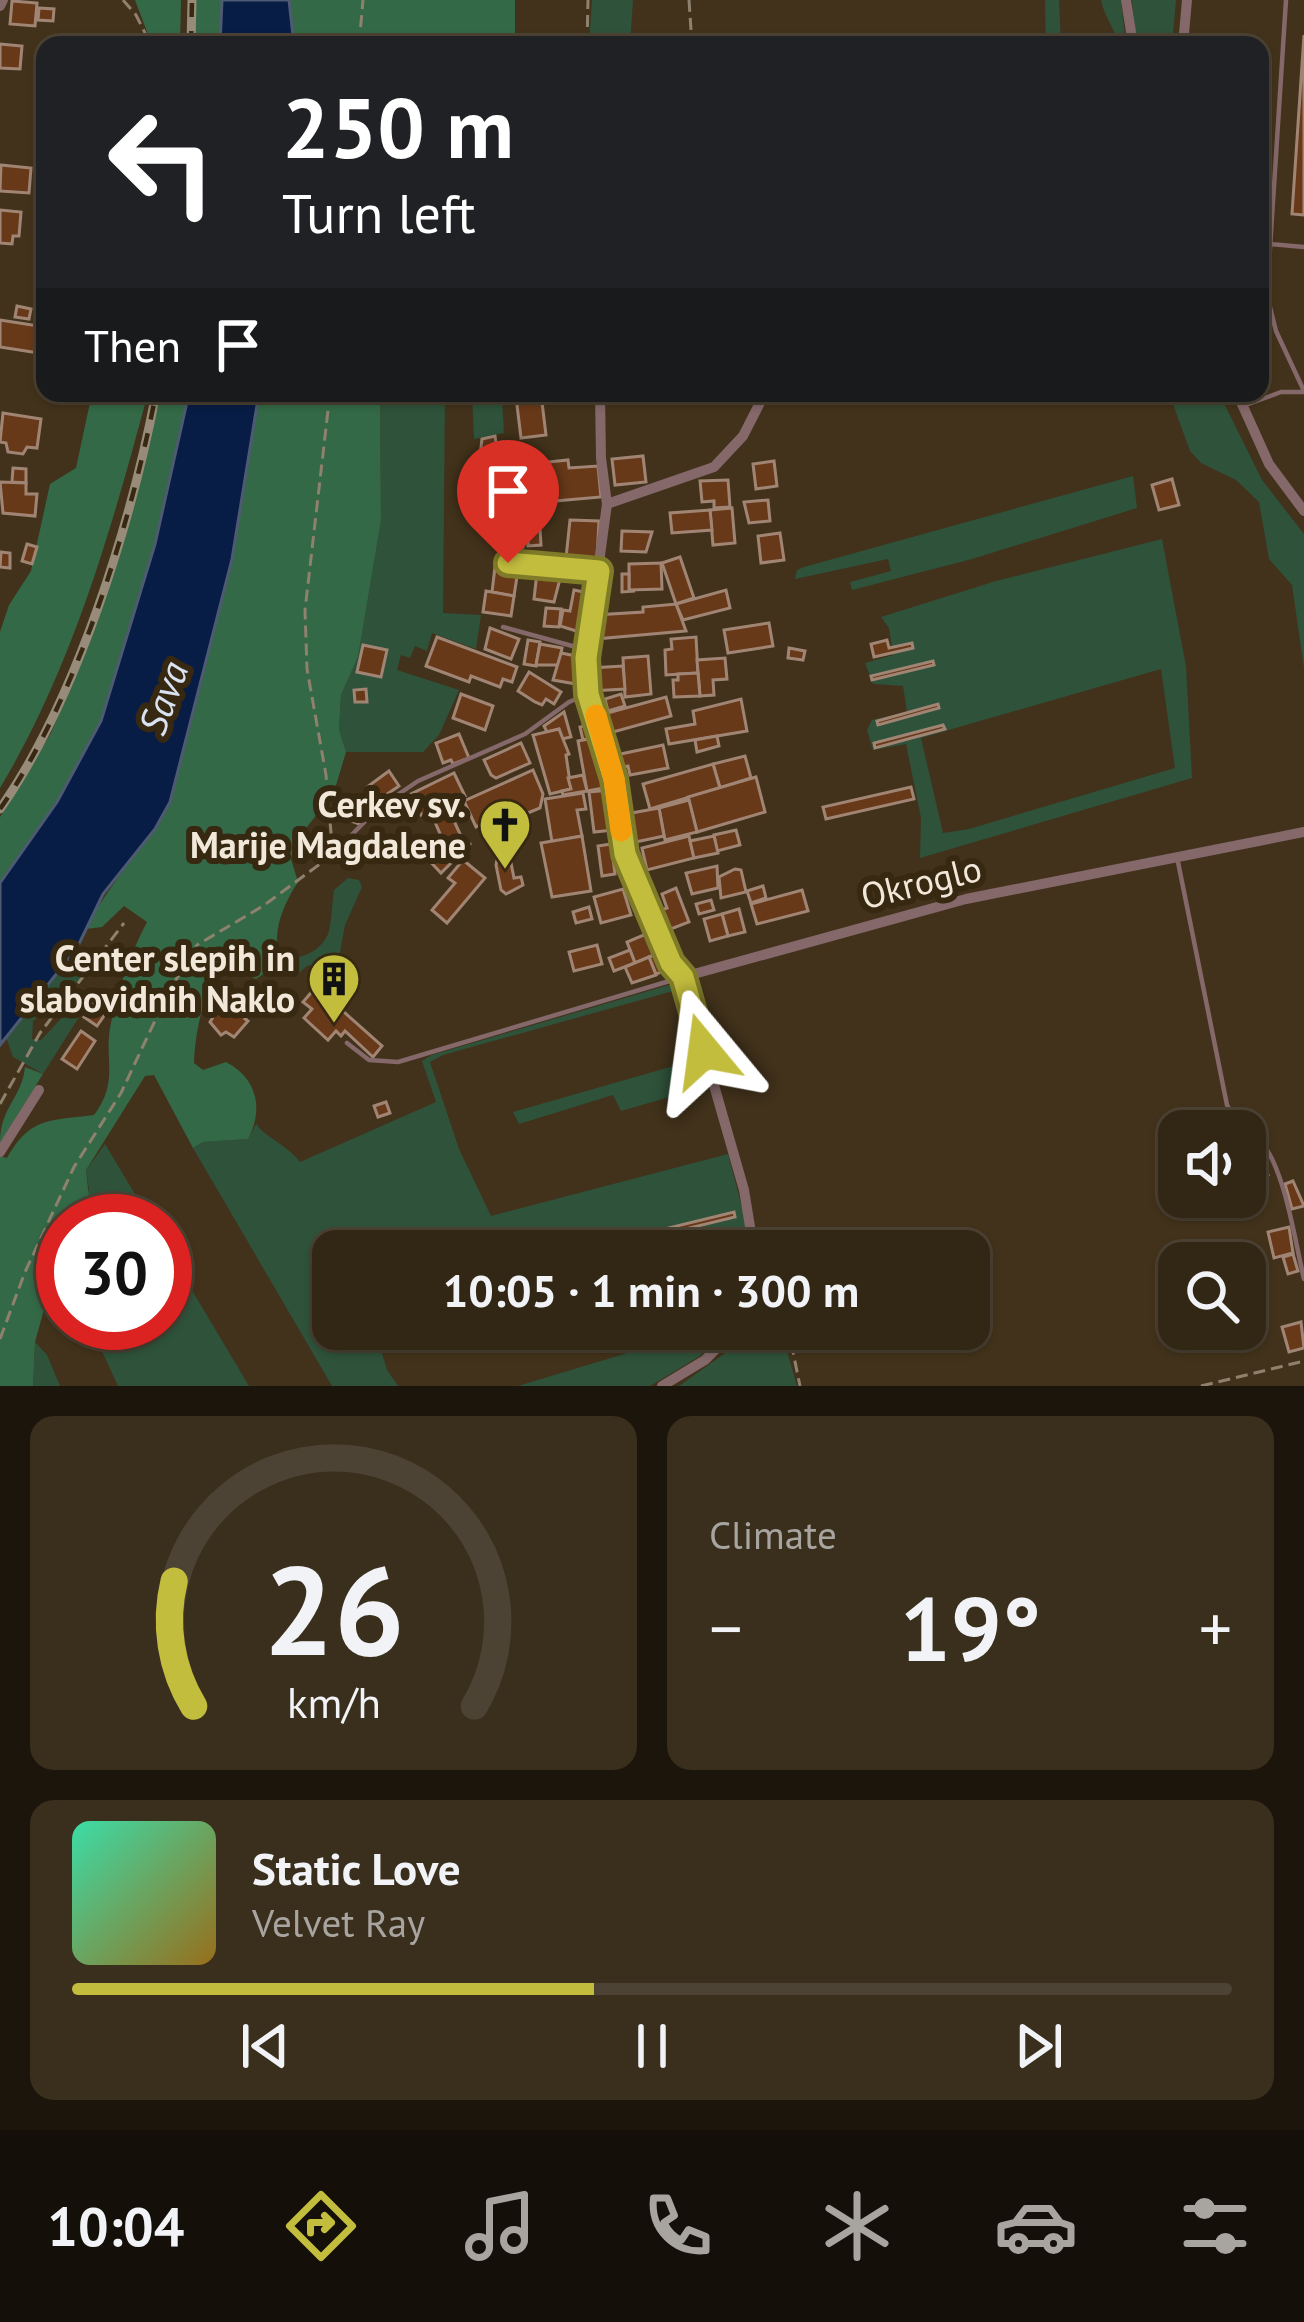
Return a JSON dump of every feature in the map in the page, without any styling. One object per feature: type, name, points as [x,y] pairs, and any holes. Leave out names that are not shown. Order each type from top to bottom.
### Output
[{"type":"street","points":[[1126,0],[1131,36]]},
{"type":"street","points":[[1184,36],[1186,0]]},
{"type":"street","points":[[600,402],[607,504],[587,650],[588,694],[614,779],[625,854],[671,963],[683,977],[744,1190],[751,1230]]},
{"type":"street","points":[[607,504],[695,475],[726,458],[760,402]]},
{"type":"street","points":[[1241,402],[1269,464],[1304,512]]},
{"type":"street","name":"Okroglo","points":[[683,977],[966,899],[1304,832]]},
{"type":"street","points":[[0,1152],[40,1090]]},
{"type":"street","points":[[662,1386],[715,1350]]},
{"type":"lane","points":[[1286,0],[1269,244],[1304,247]]},
{"type":"lane","points":[[1269,303],[1276,331],[1304,392],[1269,394]]},
{"type":"lane","points":[[508,563],[599,571]]},
{"type":"lane","points":[[502,627],[587,650]]},
{"type":"lane","points":[[333,854],[378,808],[418,781],[513,740],[588,694]]},
{"type":"lane","points":[[1177,856],[1227,1105],[1237,1124],[1259,1138],[1274,1166],[1304,1279]]},
{"type":"lane","points":[[347,1043],[369,1060],[398,1062],[683,977]]},
{"type":"path","points":[[123,0],[146,36]]},
{"type":"path","points":[[359,36],[363,0]]},
{"type":"path","points":[[587,36],[588,0]]},
{"type":"path","points":[[689,0],[691,36]]},
{"type":"path","points":[[0,1339],[74,1167],[121,1093],[168,993],[197,945],[263,906],[333,854],[326,775],[307,669],[305,610],[328,402]]},
{"type":"path","points":[[0,1104],[40,1033],[124,923]]},
{"type":"path","points":[[793,1350],[800,1386]]},
{"type":"path","points":[[1202,1386],[1304,1360]]},
{"type":"green space","points":[[135,0],[181,0],[180,36],[149,36]]},
{"type":"green space","points":[[195,0],[222,0],[220,36],[194,36]]},
{"type":"green space","points":[[289,0],[515,0],[515,36],[293,36]]},
{"type":"green space","points":[[592,0],[633,0],[631,36],[590,36]]},
{"type":"green space","points":[[1045,0],[1059,0],[1061,36],[1046,36]]},
{"type":"green space","points":[[1101,0],[1121,0],[1125,36],[1116,36]]},
{"type":"green space","points":[[1132,0],[1176,0],[1173,36],[1135,36]]},
{"type":"green space","points":[[90,402],[145,402],[88,596],[49,694],[0,788],[0,632],[9,605],[31,571],[50,484],[76,468]]},
{"type":"green space","points":[[158,402],[187,402],[155,544],[101,721],[57,802],[0,883],[0,817],[51,733],[120,550]]},
{"type":"green space","points":[[258,402],[380,402],[381,521],[358,657],[341,695],[339,729],[346,752],[334,792],[294,844],[291,859],[298,882],[280,918],[280,955],[256,979],[234,968],[223,974],[208,995],[199,1023],[194,1063],[203,1070],[226,1062],[245,1077],[255,1095],[253,1128],[248,1139],[203,1142],[193,1148],[154,1075],[145,1076],[86,1170],[89,1194],[36,1194],[33,1386],[0,1386],[0,1156],[7,1158],[33,1128],[53,1120],[94,1115],[102,1102],[114,1010],[147,922],[124,906],[102,927],[86,929],[170,802],[232,559]]},
{"type":"green space","points":[[380,402],[445,402],[443,613],[481,615],[476,649],[432,633],[427,651],[415,646],[410,658],[401,655],[397,670],[459,690],[439,735],[423,752],[346,752],[339,729],[341,695],[358,657],[381,521]]},
{"type":"green space","points":[[472,402],[502,402],[504,433],[474,439]]},
{"type":"green space","points":[[1172,402],[1223,402],[1262,480],[1304,534],[1304,668],[1292,585],[1269,559],[1259,502],[1236,480],[1201,463],[1190,451]]},
{"type":"green space","points":[[1133,476],[1137,508],[972,559],[852,590],[850,582],[891,571],[888,559],[795,579],[797,570],[804,567]]},
{"type":"green space","points":[[1162,539],[1186,666],[1192,778],[920,858],[921,818],[906,744],[873,750],[867,730],[872,720],[907,712],[903,686],[873,684],[865,663],[893,655],[889,628],[881,617],[996,581]],"holes":[[[1161,669],[1175,768],[943,833],[921,738]]]},
{"type":"green space","points":[[348,878],[359,880],[362,887],[345,925],[329,987],[308,965],[296,976],[271,969],[280,955],[302,956],[321,944],[329,931],[334,890]]},
{"type":"green space","points":[[77,948],[89,959],[82,977],[33,1021],[32,1039],[41,1040],[74,1005],[78,1008],[79,1017],[43,1074],[13,1057],[6,1037]]},
{"type":"green space","points":[[672,984],[673,991],[430,1062],[459,1149],[491,1216],[728,1154],[748,1230],[312,1230],[312,1350],[381,1350],[398,1386],[332,1386],[193,1148],[203,1142],[248,1139],[256,1124],[300,1162],[436,1102],[422,1061]]},
{"type":"green space","points":[[698,1059],[708,1086],[621,1111],[613,1095],[519,1124],[513,1112]]},
{"type":"green space","points":[[25,1067],[43,1074],[0,1143],[3,1120]]},
{"type":"green space","points":[[105,1144],[135,1194],[85,1194],[86,1170]]},
{"type":"green space","points":[[192,1290],[249,1386],[118,1386],[101,1350],[192,1350]]},
{"type":"green space","points":[[35,1342],[36,1350],[47,1355],[60,1386],[33,1386]]},
{"type":"green space","points":[[637,1350],[706,1350],[650,1386],[518,1386]]},
{"type":"green space","points":[[787,1350],[797,1386],[679,1386],[728,1351]]},
{"type":"water","points":[[222,0],[289,0],[293,36],[220,36]]},
{"type":"water","name":"Sava","points":[[187,402],[258,402],[232,559],[170,802],[155,829],[103,894],[77,948],[0,1045],[0,883],[57,802],[101,721],[155,544]]},
{"type":"building","points":[[12,1],[37,3],[35,26],[10,24]]},
{"type":"building","points":[[39,8],[54,9],[53,21],[38,20]]},
{"type":"building","points":[[1304,35],[1304,215],[1292,214]]},
{"type":"building","points":[[0,44],[22,46],[20,69],[0,68]]},
{"type":"building","points":[[1,165],[31,168],[29,193],[0,191]]},
{"type":"building","points":[[0,210],[21,212],[19,236],[13,236],[12,244],[0,243]]},
{"type":"building","points":[[17,306],[31,309],[29,319],[15,317]]},
{"type":"building","points":[[0,320],[36,326],[36,353],[0,347]]},
{"type":"building","points":[[517,402],[542,402],[546,435],[521,438]]},
{"type":"building","points":[[3,413],[41,419],[37,448],[27,447],[23,454],[8,452],[6,443],[0,442]]},
{"type":"building","points":[[495,436],[496,443],[503,442],[510,477],[489,481],[480,455],[482,439]]},
{"type":"building","points":[[643,456],[646,482],[615,485],[612,459]]},
{"type":"building","points":[[568,460],[569,468],[598,466],[601,497],[532,503],[529,464]]},
{"type":"building","points":[[774,461],[777,486],[756,489],[753,464]]},
{"type":"building","points":[[529,464],[532,503],[517,504],[516,490],[504,491],[503,479],[522,474],[521,465]]},
{"type":"building","points":[[13,468],[26,469],[26,483],[12,482]]},
{"type":"building","points":[[1172,479],[1179,505],[1159,510],[1152,485]]},
{"type":"building","points":[[728,480],[730,507],[714,508],[714,501],[702,502],[700,481]]},
{"type":"building","points":[[0,482],[26,483],[26,494],[37,494],[35,516],[3,513]]},
{"type":"building","points":[[768,500],[770,521],[749,523],[744,502]]},
{"type":"building","points":[[732,508],[735,543],[713,545],[710,510]]},
{"type":"building","points":[[710,510],[712,530],[672,533],[670,513]]},
{"type":"building","points":[[570,520],[599,521],[597,559],[566,558]]},
{"type":"building","points":[[520,528],[523,547],[513,549],[510,529]]},
{"type":"building","points":[[540,529],[541,545],[528,546],[528,530]]},
{"type":"building","points":[[622,531],[652,532],[646,552],[621,551]]},
{"type":"building","points":[[780,533],[784,560],[761,563],[758,536]]},
{"type":"building","points":[[27,544],[37,547],[32,564],[22,561]]},
{"type":"building","points":[[1,552],[10,553],[10,568],[0,567]]},
{"type":"building","points":[[680,557],[694,598],[676,604],[662,563]]},
{"type":"building","points":[[661,563],[662,589],[629,590],[629,564]]},
{"type":"building","points":[[495,567],[518,570],[514,596],[492,592]]},
{"type":"building","points":[[537,572],[561,575],[554,602],[534,599]]},
{"type":"building","points":[[622,574],[629,574],[629,590],[635,591],[622,592]]},
{"type":"building","points":[[574,590],[588,593],[587,599],[593,600],[586,634],[560,626],[563,610],[570,611]]},
{"type":"building","points":[[726,590],[730,608],[683,620],[676,604]]},
{"type":"building","points":[[486,591],[514,596],[511,616],[483,612]]},
{"type":"building","points":[[676,604],[686,631],[595,639],[595,615]]},
{"type":"building","points":[[546,608],[561,609],[559,627],[544,626]]},
{"type":"building","points":[[769,623],[773,646],[728,653],[724,630]]},
{"type":"building","points":[[490,628],[519,639],[511,659],[485,649]]},
{"type":"building","points":[[437,637],[517,667],[512,682],[503,679],[500,687],[471,676],[469,682],[426,666]]},
{"type":"building","points":[[696,637],[698,673],[666,675],[665,650],[672,649],[671,639]]},
{"type":"building","points":[[528,640],[540,642],[536,666],[524,664]]},
{"type":"building","points":[[887,640],[889,648],[912,643],[913,648],[874,657],[871,644]]},
{"type":"building","points":[[540,644],[562,648],[559,665],[536,665]]},
{"type":"building","points":[[363,645],[387,650],[381,677],[357,672]]},
{"type":"building","points":[[789,648],[805,651],[803,660],[788,658]]},
{"type":"building","points":[[561,653],[581,657],[576,684],[553,680]]},
{"type":"building","points":[[648,656],[651,694],[625,697],[623,658]]},
{"type":"building","points":[[725,658],[727,679],[713,680],[714,695],[700,696],[697,660]]},
{"type":"building","points":[[933,661],[934,665],[872,680],[871,676]]},
{"type":"building","points":[[623,666],[625,689],[591,691],[590,668]]},
{"type":"building","points":[[529,672],[561,692],[554,704],[546,699],[542,705],[518,691]]},
{"type":"building","points":[[698,673],[700,696],[674,697],[673,680],[678,680],[678,674]]},
{"type":"building","points":[[366,689],[367,702],[355,702],[354,690]]},
{"type":"building","points":[[461,694],[493,706],[485,730],[453,718]]},
{"type":"building","points":[[621,694],[625,706],[608,711],[605,699]]},
{"type":"building","points":[[666,697],[671,716],[606,734],[600,715]]},
{"type":"building","points":[[741,699],[747,731],[669,744],[666,729],[695,724],[693,711]]},
{"type":"building","points":[[938,704],[939,708],[878,725],[877,721]]},
{"type":"building","points":[[564,712],[571,737],[562,739],[559,729],[547,732],[544,726]]},
{"type":"building","points":[[592,724],[595,738],[583,740],[580,727]]},
{"type":"building","points":[[943,725],[945,729],[875,748],[874,743]]},
{"type":"building","points":[[559,729],[569,754],[571,789],[550,794],[533,735]]},
{"type":"building","points":[[459,734],[469,758],[443,763],[436,743]]},
{"type":"building","points":[[717,736],[719,746],[697,752],[695,740]]},
{"type":"building","points":[[599,737],[609,787],[587,791],[578,741]]},
{"type":"building","points":[[521,743],[530,763],[496,778],[491,775],[484,760]]},
{"type":"building","points":[[663,745],[668,768],[630,775],[628,766],[619,768],[616,755]]},
{"type":"building","points":[[745,756],[751,778],[720,788],[713,764]]},
{"type":"building","points":[[713,764],[720,788],[650,809],[643,784]]},
{"type":"building","points":[[533,770],[543,794],[540,808],[516,818],[511,808],[476,827],[464,801]]},
{"type":"building","points":[[389,771],[399,786],[377,801],[367,787]]},
{"type":"building","points":[[454,773],[465,796],[421,815],[411,794]]},
{"type":"building","points":[[583,775],[587,791],[563,795],[562,791],[571,789],[568,778]]},
{"type":"building","points":[[756,777],[765,812],[697,832],[688,797]]},
{"type":"building","points":[[911,787],[914,799],[826,819],[823,807]]},
{"type":"building","points":[[610,790],[614,830],[594,832],[589,792]]},
{"type":"building","points":[[583,793],[586,809],[577,810],[582,836],[552,842],[545,799]]},
{"type":"building","points":[[689,800],[697,832],[665,840],[659,808]]},
{"type":"building","points":[[352,805],[364,810],[359,824],[346,819]]},
{"type":"building","points":[[447,806],[470,844],[441,873],[423,854],[441,836],[431,813]]},
{"type":"building","points":[[659,808],[664,836],[631,843],[626,814]]},
{"type":"building","points":[[736,830],[740,845],[717,851],[714,835]]},
{"type":"building","points":[[582,836],[591,891],[552,897],[541,843]]},
{"type":"building","points":[[689,836],[694,858],[647,870],[642,848]]},
{"type":"building","points":[[714,836],[718,853],[694,858],[690,841]]},
{"type":"building","points":[[611,844],[615,874],[602,876],[598,846]]},
{"type":"building","name":"Cerkev sv. Marije Magdalene","points":[[509,853],[514,878],[521,877],[523,885],[506,894],[496,865],[498,855]]},
{"type":"building","points":[[463,860],[485,878],[447,923],[432,910],[455,883],[448,878]]},
{"type":"building","points":[[717,866],[718,888],[692,894],[686,873]]},
{"type":"building","points":[[741,870],[746,892],[721,898],[719,877]]},
{"type":"building","points":[[763,886],[766,898],[751,903],[747,891]]},
{"type":"building","points":[[676,888],[689,922],[663,932],[655,912],[667,908],[662,894]]},
{"type":"building","points":[[623,889],[631,915],[601,923],[594,897]]},
{"type":"building","points":[[802,890],[808,911],[757,924],[751,904]]},
{"type":"building","points":[[711,900],[714,910],[699,914],[696,904]]},
{"type":"building","points":[[589,907],[592,919],[576,923],[573,912]]},
{"type":"building","points":[[739,909],[745,932],[728,936],[722,914]]},
{"type":"building","points":[[722,914],[728,936],[710,941],[704,919]]},
{"type":"building","points":[[646,934],[654,955],[635,963],[627,942]]},
{"type":"building","points":[[597,945],[602,964],[574,971],[569,952]]},
{"type":"building","points":[[630,950],[635,963],[614,971],[609,958]]},
{"type":"building","points":[[661,953],[668,970],[656,974],[649,957]]},
{"type":"building","points":[[649,957],[656,975],[632,983],[625,967]]},
{"type":"building","name":"Center slepih in slabovidnih Naklo","points":[[316,987],[382,1046],[373,1057],[345,1031],[341,1036],[336,1031],[328,1040],[304,1018],[312,1009],[303,1002]]},
{"type":"building","points":[[224,995],[240,998],[251,1011],[234,1037],[226,1032],[221,1035],[210,1022],[215,1014],[211,1012]]},
{"type":"building","points":[[93,1004],[106,1013],[97,1026],[84,1017]]},
{"type":"building","points":[[81,1031],[95,1041],[77,1069],[62,1059]]},
{"type":"building","points":[[386,1102],[390,1113],[378,1117],[374,1106]]},
{"type":"building","points":[[1293,1181],[1304,1206],[1292,1209],[1285,1184]]},
{"type":"building","points":[[734,1212],[735,1217],[682,1230],[660,1230]]},
{"type":"building","points":[[1289,1227],[1293,1253],[1274,1258],[1268,1232]]},
{"type":"building","points":[[1293,1254],[1298,1271],[1288,1274],[1283,1257]]},
{"type":"building","points":[[1301,1322],[1304,1348],[1289,1352],[1282,1327]]},
{"type":"railway","points":[[191,36],[192,0]]},
{"type":"railway","points":[[0,809],[53,716],[98,609],[132,498],[154,402]]},
{"type":"slow traffic","points":[[596,715],[614,779],[621,831]]},
{"type":"place","name":"Cerkev sv. Marije Magdalene","points":[[505,871]]},
{"type":"place","name":"Center slepih in slabovidnih Naklo","points":[[334,1025]]},
{"type":"route","points":[[508,563],[599,571],[586,658],[588,694],[614,779],[625,854],[671,963],[683,977],[704,1051]]}]
